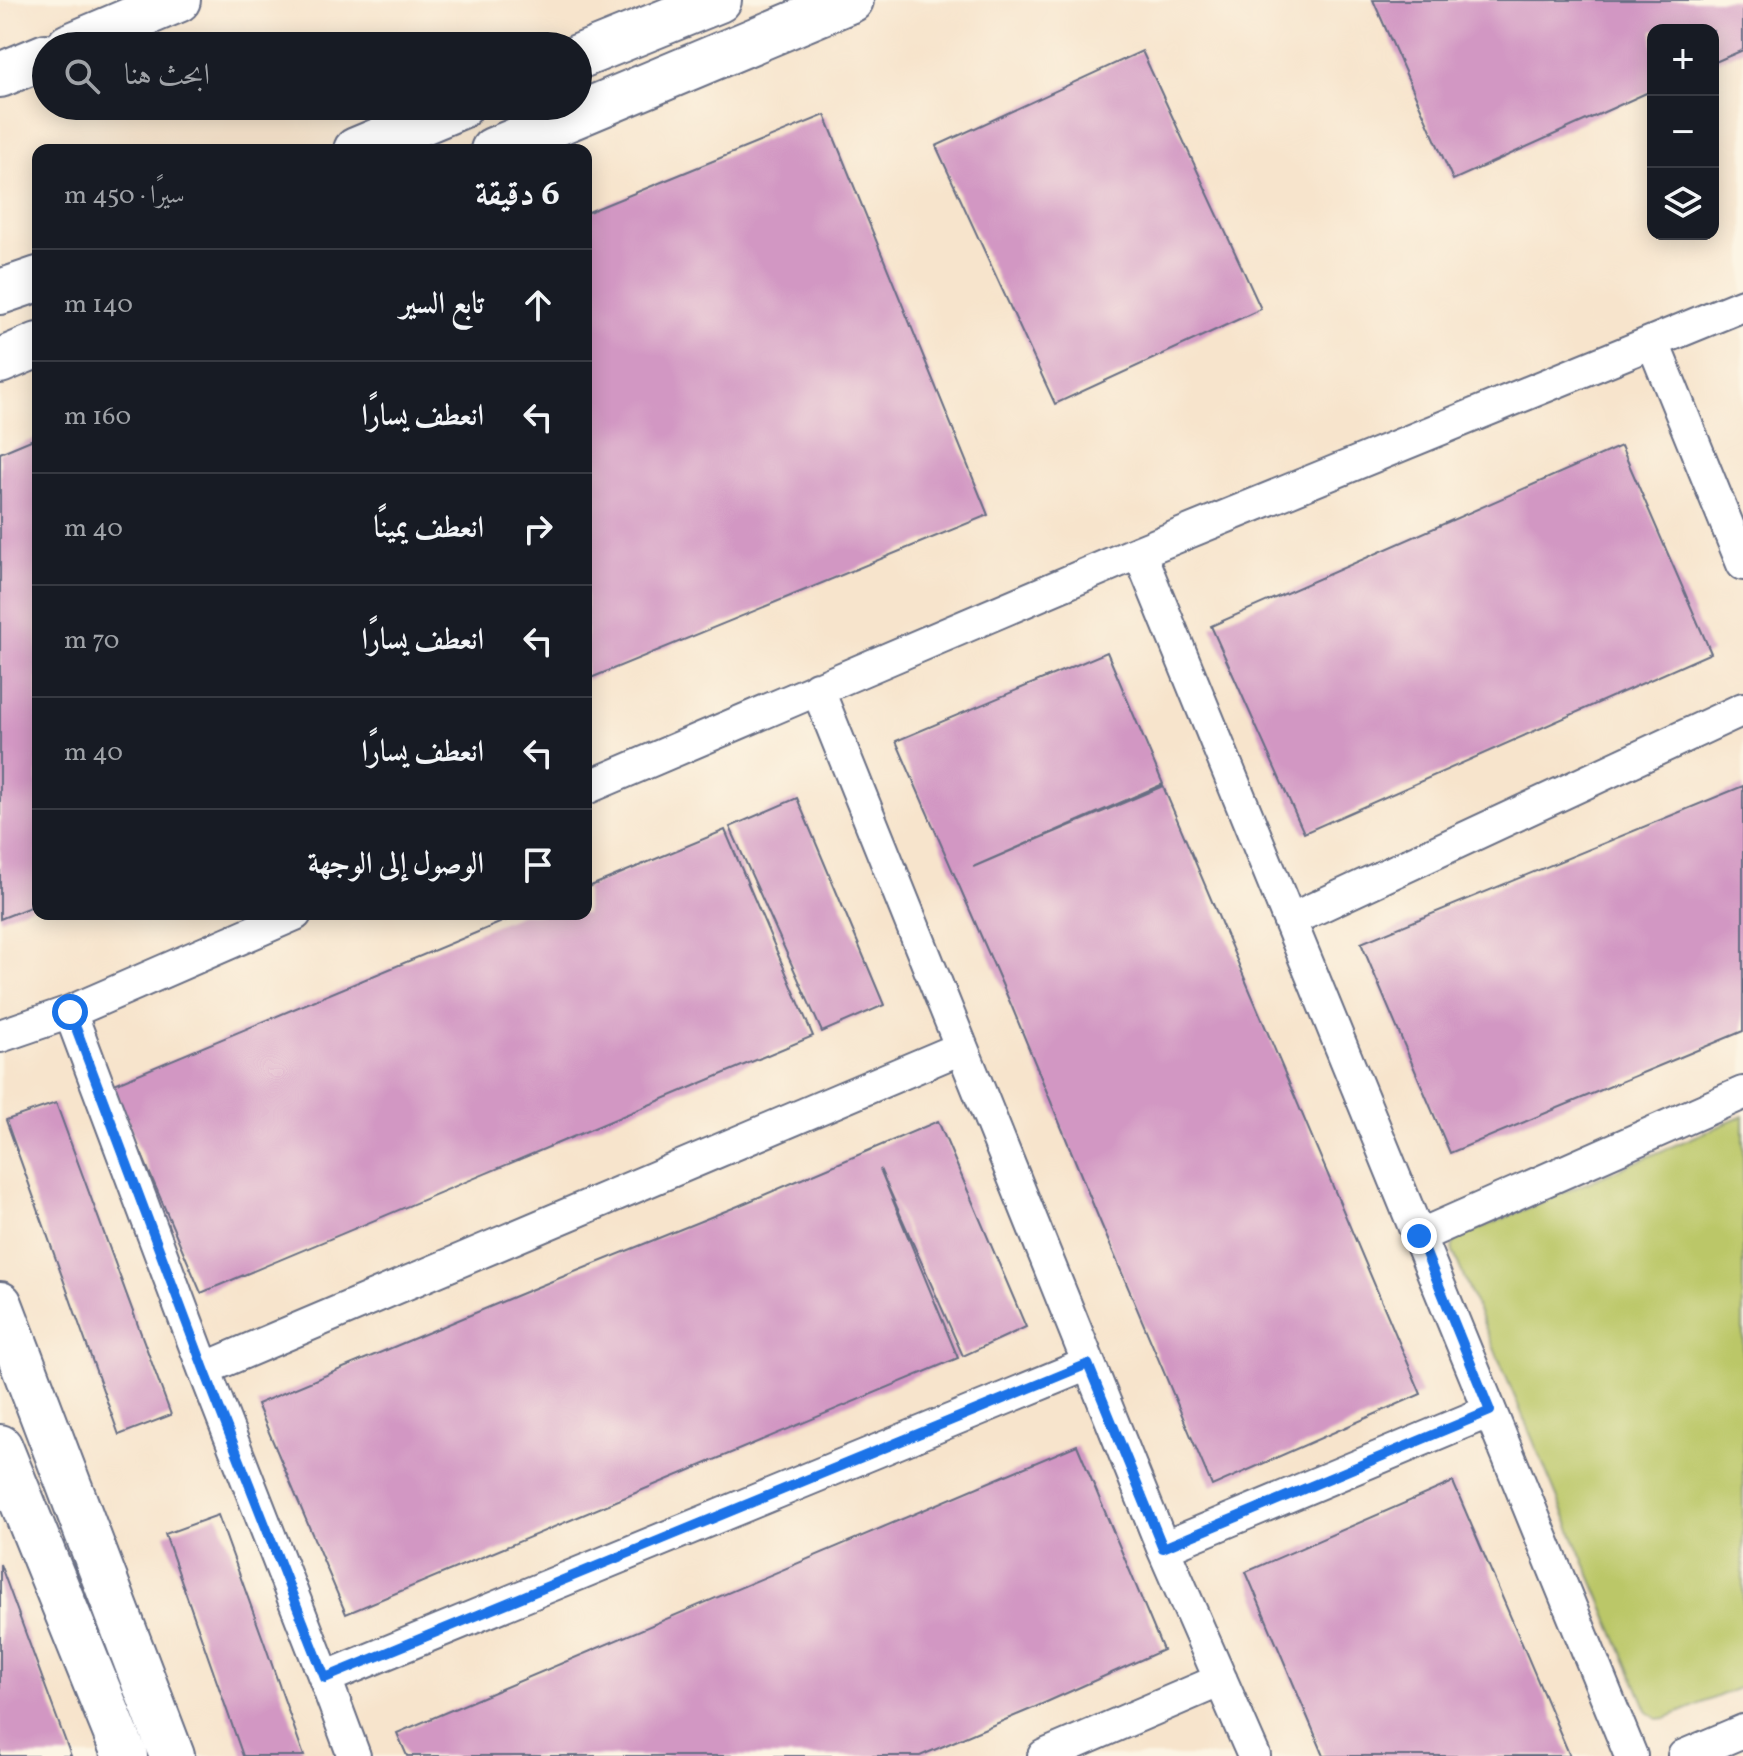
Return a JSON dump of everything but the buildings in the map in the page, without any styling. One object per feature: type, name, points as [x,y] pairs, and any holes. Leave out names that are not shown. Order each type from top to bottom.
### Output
[{"type":"main road","points":[[102,32],[178,0]]},
{"type":"main road","points":[[592,51],[719,0]]},
{"type":"main road","points":[[592,109],[851,0]]},
{"type":"main road","points":[[0,75],[32,62]]},
{"type":"main road","points":[[370,144],[428,120]]},
{"type":"main road","points":[[507,144],[565,120]]},
{"type":"main road","points":[[0,292],[32,281]]},
{"type":"main road","points":[[0,361],[32,348]]},
{"type":"main road","points":[[0,1304],[172,1756]]},
{"type":"main road","points":[[0,1447],[125,1756]]},
{"type":"street","points":[[592,785],[1139,552],[1743,305]]},
{"type":"street","points":[[1653,343],[1743,564]]},
{"type":"street","points":[[1139,552],[1631,1756]]},
{"type":"street","points":[[817,688],[1163,1548],[1254,1756]]},
{"type":"street","points":[[1290,920],[1743,709]]},
{"type":"street","points":[[0,1036],[70,1012],[281,920]]},
{"type":"street","points":[[70,1012],[354,1756]]},
{"type":"street","points":[[204,1369],[961,1048]]},
{"type":"street","points":[[1419,1236],[1743,1093]]},
{"type":"street","points":[[325,1678],[1088,1364]]},
{"type":"street","points":[[1163,1548],[1490,1411]]},
{"type":"street","points":[[1044,1756],[1221,1680]]},
{"type":"street","points":[[1684,1756],[1743,1731]]},
{"type":"green space","points":[[1743,1116],[1743,1686],[1657,1719],[1648,1712],[1452,1249],[1455,1240],[1465,1235]]},
{"type":"route","points":[[70,1012],[204,1369],[325,1678],[1088,1364],[1163,1548],[1490,1411],[1419,1236]]}]
